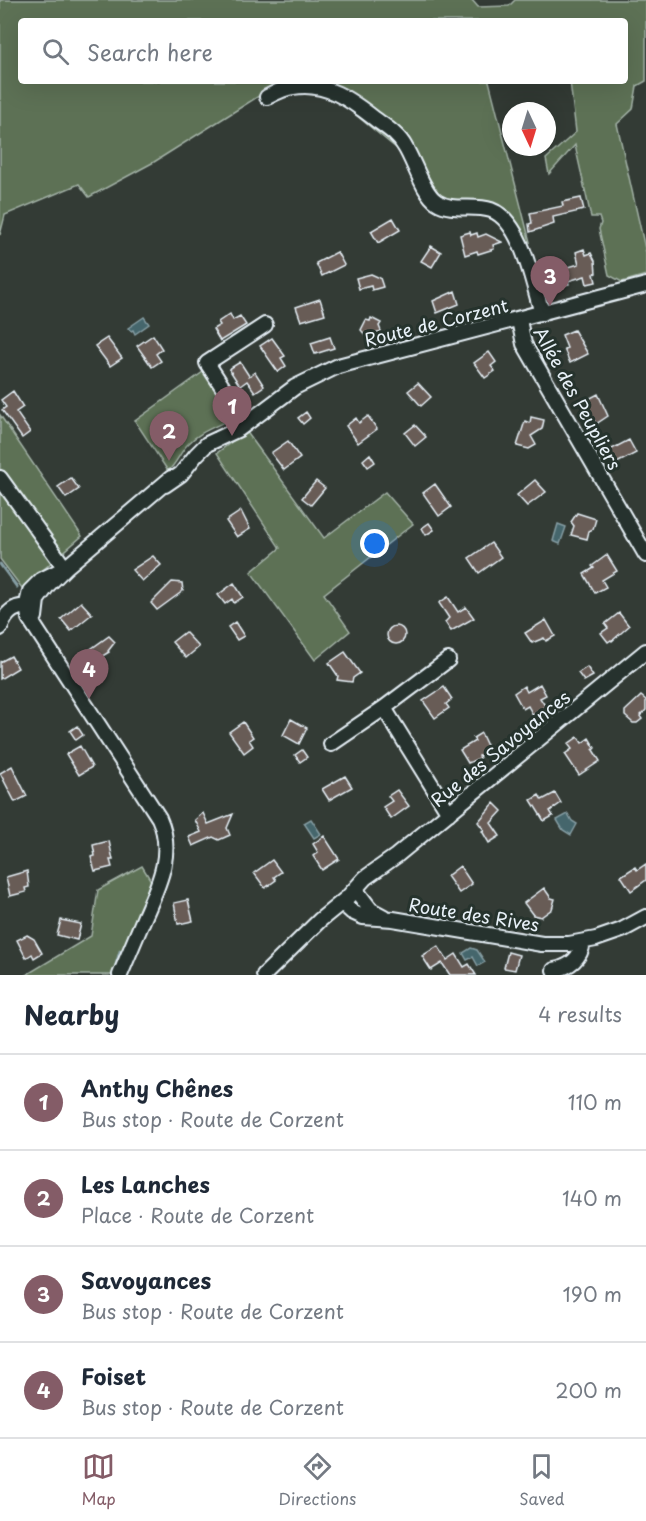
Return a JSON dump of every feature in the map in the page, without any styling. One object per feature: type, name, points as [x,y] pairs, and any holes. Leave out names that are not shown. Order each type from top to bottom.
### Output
[{"type":"street","points":[[267,97],[292,87],[314,87],[337,92],[366,112],[404,144],[426,190],[436,202],[450,207],[491,210],[505,219],[519,240],[543,314]]},
{"type":"street","name":"Route de Corzent","points":[[31,608],[29,594],[34,585],[65,568],[181,474],[204,446],[236,431],[295,387],[338,366],[543,314],[646,285]]},
{"type":"street","name":"Allée des Peupliers","points":[[519,320],[520,332],[525,344],[646,555]]},
{"type":"street","points":[[246,423],[207,363],[265,325]]},
{"type":"street","points":[[0,478],[65,568]]},
{"type":"street","points":[[0,628],[7,614],[31,608],[32,624],[55,656],[159,819],[166,851],[162,873],[120,975]]},
{"type":"street","name":"Rue des Savoyances","points":[[264,975],[322,918],[345,905],[358,892],[364,878],[375,872],[449,813],[646,651]]},
{"type":"street","points":[[331,744],[448,660]]},
{"type":"street","points":[[384,708],[449,813]]},
{"type":"street","name":"Route des Rives","points":[[358,892],[373,912],[386,918]]},
{"type":"street","name":"Route des Rives","points":[[345,905],[363,917],[386,918],[555,945],[583,942],[609,935],[646,917]]},
{"type":"street","name":"Route des Rives","points":[[550,973],[566,967],[580,956],[583,942]]},
{"type":"street","name":"Route des Rives","points":[[550,973],[555,945]]},
{"type":"green space","points":[[0,0],[472,0],[478,7],[509,6],[515,0],[646,0],[646,81],[637,86],[633,109],[617,124],[646,253],[646,275],[622,282],[609,275],[599,229],[601,223],[599,217],[591,217],[575,145],[549,174],[546,159],[549,156],[556,156],[556,150],[576,132],[570,84],[628,84],[628,18],[18,18],[18,84],[284,84],[262,94],[154,162],[89,197],[79,184],[5,215],[0,235]]},
{"type":"green space","points":[[301,84],[490,84],[502,132],[502,156],[508,156],[530,242],[520,238],[486,204],[447,199],[434,192],[402,153],[334,97],[307,94]]},
{"type":"green space","points":[[203,372],[235,416],[193,439],[168,471],[135,421]]},
{"type":"green space","points":[[0,415],[82,536],[22,588],[0,559]]},
{"type":"green space","points":[[246,431],[324,538],[385,492],[413,524],[324,594],[350,631],[315,660],[251,572],[280,548],[217,453]]},
{"type":"green space","points":[[142,866],[153,884],[113,975],[26,975],[91,936],[98,890]]},
{"type":"water","points":[[144,317],[149,324],[135,334],[128,328]]},
{"type":"water","points":[[558,524],[566,527],[560,544],[553,541]]},
{"type":"water","points":[[568,814],[577,824],[571,835],[563,830],[557,820]]},
{"type":"water","points":[[311,819],[321,834],[314,838],[304,823]]},
{"type":"water","points":[[471,948],[477,950],[485,962],[478,966],[473,957],[467,960],[463,953]]},
{"type":"building","points":[[581,198],[584,210],[553,217],[554,224],[530,232],[529,224],[532,223],[530,213],[563,206],[562,202]]},
{"type":"building","points":[[393,218],[400,230],[378,243],[371,231]]},
{"type":"building","points":[[470,232],[471,235],[477,233],[478,237],[486,234],[502,242],[493,245],[494,249],[465,255],[460,235]]},
{"type":"building","points":[[431,246],[441,252],[432,267],[421,261]]},
{"type":"building","points":[[584,249],[586,255],[591,253],[595,261],[596,282],[587,284],[585,276],[568,281],[569,284],[545,290],[550,282],[548,276],[551,266],[555,271],[579,264],[576,252]]},
{"type":"building","points":[[337,252],[344,265],[322,276],[316,263]]},
{"type":"building","points":[[371,274],[380,278],[383,287],[372,290],[371,286],[359,289],[356,278]]},
{"type":"building","points":[[455,291],[459,304],[437,313],[433,301]]},
{"type":"building","points":[[320,299],[325,314],[301,321],[296,307]]},
{"type":"building","points":[[230,314],[233,320],[240,316],[246,325],[220,341],[213,329],[220,325],[218,322]]},
{"type":"building","points":[[371,318],[381,323],[379,326],[381,331],[366,336],[361,330],[366,320],[370,321]]},
{"type":"building","points":[[574,330],[588,354],[570,363],[564,349],[567,348],[562,335]]},
{"type":"building","points":[[153,335],[162,349],[156,354],[161,361],[152,367],[137,346]]},
{"type":"building","points":[[330,337],[334,348],[315,354],[311,343]]},
{"type":"building","points":[[107,338],[122,358],[110,366],[95,346]]},
{"type":"building","points":[[272,338],[285,356],[281,358],[286,366],[278,372],[260,346]]},
{"type":"building","points":[[489,352],[496,362],[491,366],[495,371],[485,378],[474,363]]},
{"type":"building","points":[[240,362],[249,376],[255,372],[264,386],[255,392],[247,381],[240,386],[229,369]]},
{"type":"building","points":[[418,383],[431,397],[421,406],[408,391]]},
{"type":"building","points":[[13,391],[23,407],[16,412],[30,432],[22,438],[2,410],[6,407],[1,400]]},
{"type":"building","points":[[598,394],[608,416],[596,424],[583,402]]},
{"type":"building","points":[[306,412],[310,418],[303,424],[298,418]]},
{"type":"building","points":[[368,416],[377,429],[358,443],[346,426],[356,418],[359,423]]},
{"type":"building","points":[[531,417],[544,420],[542,429],[531,436],[536,445],[529,449],[517,446],[525,421],[530,423]]},
{"type":"building","points":[[415,425],[426,437],[415,446],[405,433]]},
{"type":"building","points":[[629,440],[636,453],[615,464],[608,451]]},
{"type":"building","points":[[288,441],[300,458],[284,470],[271,453]]},
{"type":"building","points":[[370,454],[375,462],[368,467],[363,460]]},
{"type":"building","points":[[71,478],[79,489],[66,498],[58,487]]},
{"type":"building","points":[[535,480],[546,492],[527,506],[517,495]]},
{"type":"building","points":[[316,481],[325,488],[311,505],[302,498]]},
{"type":"building","points":[[435,484],[451,507],[439,516],[423,493]]},
{"type":"building","points":[[241,511],[250,529],[237,537],[226,521]]},
{"type":"building","points":[[577,513],[596,519],[587,539],[571,535],[574,526],[571,522]]},
{"type":"building","points":[[429,523],[434,530],[426,535],[422,528]]},
{"type":"building","points":[[491,543],[501,557],[479,573],[469,558]]},
{"type":"building","points":[[607,555],[617,571],[602,580],[606,587],[595,593],[584,574]]},
{"type":"building","points":[[153,556],[161,565],[142,581],[132,570]]},
{"type":"building","points":[[172,582],[182,583],[183,591],[157,610],[151,603]]},
{"type":"building","points":[[234,583],[243,597],[234,603],[232,599],[225,604],[218,595]]},
{"type":"building","points":[[448,597],[458,612],[466,607],[474,618],[451,631],[445,622],[449,618],[439,603]]},
{"type":"building","points":[[81,602],[92,614],[71,631],[61,619]]},
{"type":"building","points":[[619,613],[629,626],[608,642],[601,633],[608,628],[605,624]]},
{"type":"building","points":[[546,620],[555,636],[546,641],[544,638],[532,643],[525,633]]},
{"type":"building","points":[[235,622],[244,636],[237,640],[228,627]]},
{"type":"building","points":[[392,626],[400,626],[405,631],[403,642],[392,644],[387,639],[387,631]]},
{"type":"building","points":[[185,632],[199,647],[186,658],[172,642]]},
{"type":"building","points":[[109,636],[115,642],[109,652],[96,660],[88,651]]},
{"type":"building","points":[[345,652],[360,673],[353,678],[352,682],[337,680],[338,676],[329,663]]},
{"type":"building","points":[[11,656],[18,668],[0,679],[0,662]]},
{"type":"building","points":[[587,667],[593,676],[584,681],[578,673]]},
{"type":"building","points":[[540,684],[546,695],[540,698],[546,707],[533,715],[528,706],[523,709],[514,693],[524,686],[527,692]]},
{"type":"building","points":[[444,687],[452,699],[446,704],[449,708],[435,718],[423,701]]},
{"type":"building","points":[[641,696],[646,700],[646,710],[640,716],[642,719],[633,723],[625,716],[625,711]]},
{"type":"building","points":[[291,719],[307,728],[299,744],[283,735]]},
{"type":"building","points":[[243,722],[253,737],[249,740],[253,746],[244,753],[229,732]]},
{"type":"building","points":[[77,726],[83,735],[76,740],[70,731]]},
{"type":"building","points":[[481,733],[489,750],[479,756],[480,758],[468,763],[460,750],[475,741],[473,738]]},
{"type":"building","points":[[578,737],[582,743],[589,738],[600,761],[579,775],[565,754],[572,749],[568,744]]},
{"type":"building","points":[[80,746],[92,767],[79,775],[66,754]]},
{"type":"building","points":[[302,750],[307,757],[300,762],[295,755]]},
{"type":"building","points":[[12,766],[27,796],[15,802],[0,773]]},
{"type":"building","points":[[345,776],[352,787],[329,800],[322,789]]},
{"type":"building","points":[[397,790],[409,806],[391,819],[383,807],[392,801],[388,796]]},
{"type":"building","points":[[555,793],[561,803],[550,811],[553,816],[544,821],[531,800],[539,795],[542,800]]},
{"type":"building","points":[[494,803],[502,811],[491,823],[500,836],[489,843],[478,822]]},
{"type":"building","points":[[203,813],[208,824],[233,814],[227,828],[230,835],[219,840],[213,837],[193,846],[189,837],[201,832],[195,820]]},
{"type":"building","points":[[324,836],[339,859],[322,870],[313,856],[318,852],[313,844]]},
{"type":"building","points":[[109,841],[112,867],[95,871],[91,857],[95,856],[93,845]]},
{"type":"building","points":[[272,860],[281,872],[274,877],[276,880],[265,888],[254,873]]},
{"type":"building","points":[[646,864],[646,880],[631,891],[621,876],[635,867],[637,870]]},
{"type":"building","points":[[460,866],[472,884],[459,893],[447,876]]},
{"type":"building","points":[[27,871],[29,887],[25,888],[26,892],[10,896],[6,877]]},
{"type":"building","points":[[544,888],[551,898],[555,899],[552,909],[541,917],[533,915],[524,903]]},
{"type":"building","points":[[188,900],[193,921],[178,924],[174,903]]},
{"type":"building","points":[[61,920],[81,924],[77,940],[57,935]]},
{"type":"building","points":[[27,935],[34,939],[42,953],[34,958],[32,954],[26,958],[17,940]]},
{"type":"building","points":[[438,946],[447,960],[456,954],[464,967],[469,964],[476,975],[450,975],[442,963],[431,970],[422,956]]},
{"type":"building","points":[[508,952],[519,955],[515,970],[504,968]]},
{"type":"waterway","points":[[0,564],[17,587]]},
{"type":"waterway","points":[[113,975],[120,951]]},
{"type":"place","name":"Savoyances","points":[[550,306]]},
{"type":"place","name":"Anthy Chênes","points":[[232,436]]},
{"type":"place","name":"Les Lanches","points":[[169,461]]},
{"type":"place","name":"Foiset","points":[[89,699]]}]
